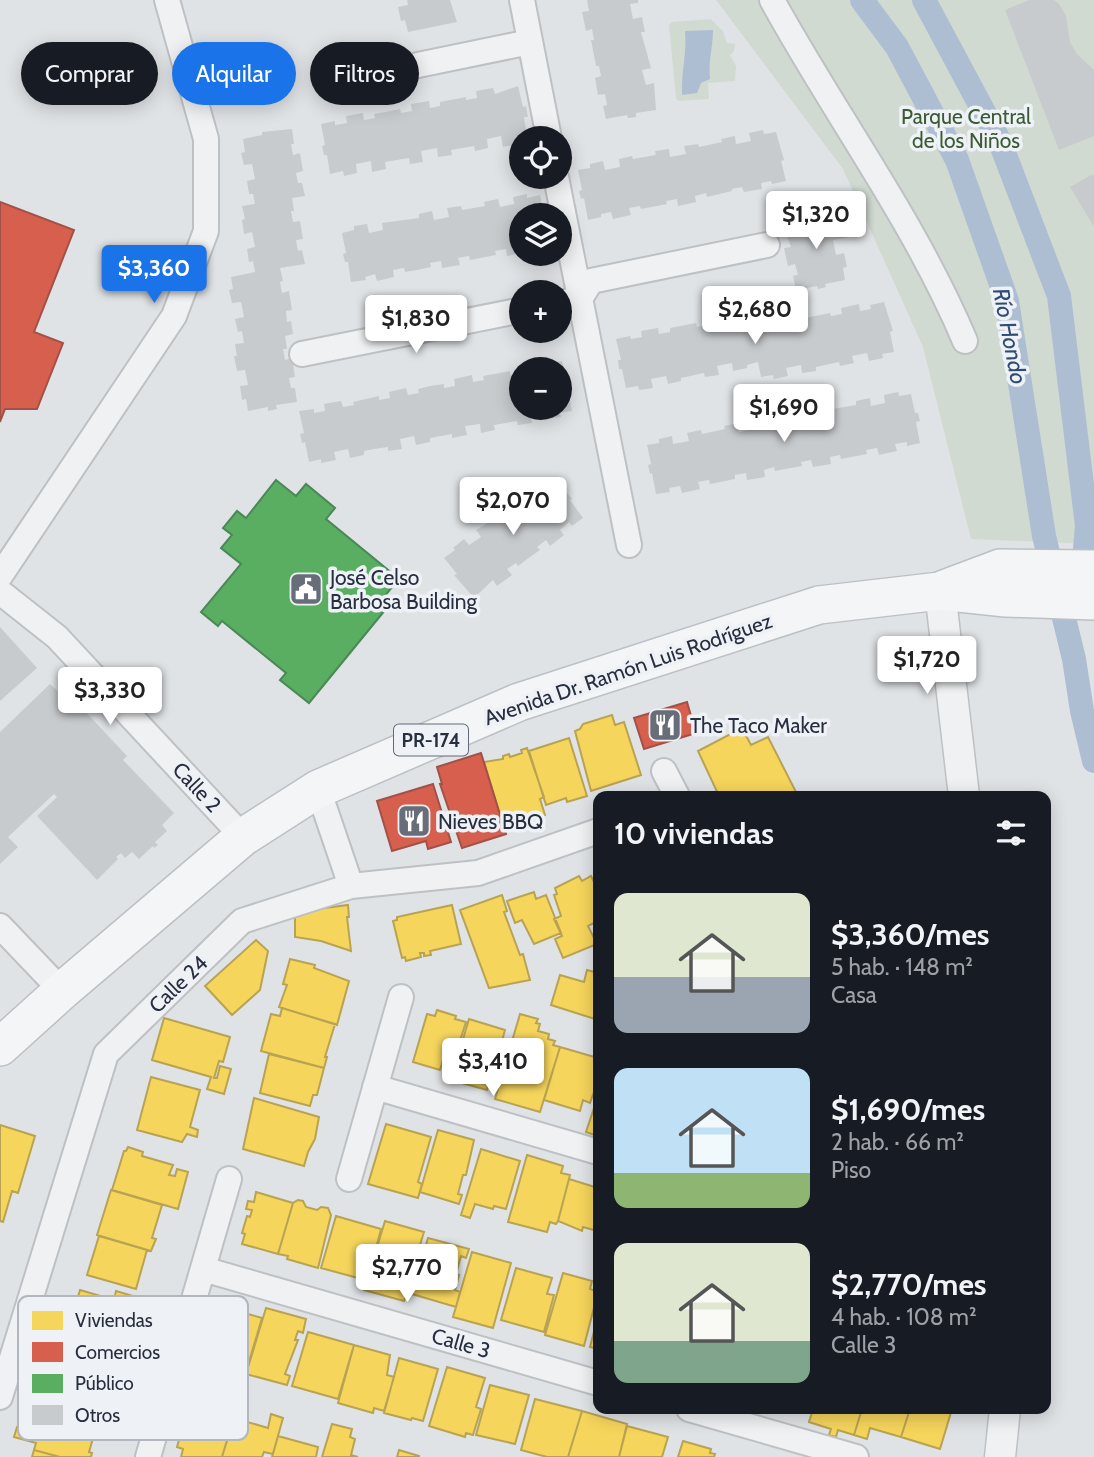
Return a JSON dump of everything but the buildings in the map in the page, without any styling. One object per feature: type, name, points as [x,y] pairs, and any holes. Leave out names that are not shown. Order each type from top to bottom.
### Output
[{"type":"main road","name":"Avenida Dr. Ramón Luis Rodríguez","points":[[0,1047],[243,836],[318,789],[519,702],[819,605],[1094,569]]},
{"type":"main road","name":"Avenida Dr. Ramón Luis Rodríguez","points":[[1003,583],[1094,601]]},
{"type":"street","points":[[0,576],[174,316],[206,231],[206,139],[167,0]]},
{"type":"street","points":[[522,0],[547,126]]},
{"type":"street","points":[[772,0],[902,215],[952,309],[965,341]]},
{"type":"street","points":[[419,65],[530,42]]},
{"type":"street","points":[[557,189],[568,280]]},
{"type":"street","points":[[572,299],[591,281],[767,245]]},
{"type":"street","points":[[572,309],[629,545]]},
{"type":"street","points":[[302,354],[509,313]]},
{"type":"street","points":[[940,591],[963,791]]},
{"type":"street","name":"Calle 2","points":[[0,592],[57,637],[243,836]]},
{"type":"street","points":[[664,771],[674,791]]},
{"type":"street","points":[[318,789],[351,886]]},
{"type":"street","name":"Calle 24","points":[[31,1296],[106,1054],[242,921],[351,886],[478,873],[593,833]]},
{"type":"street","points":[[0,926],[62,991]]},
{"type":"street","points":[[349,1179],[401,997]]},
{"type":"street","points":[[375,1087],[593,1151]]},
{"type":"street","points":[[195,1296],[229,1179]]},
{"type":"street","name":"Calle 3","points":[[203,1269],[593,1382]]},
{"type":"street","name":"Calle 24","points":[[0,1398],[18,1340]]},
{"type":"street","points":[[706,1414],[856,1457]]},
{"type":"street","points":[[1000,1457],[1004,1414]]},
{"type":"street","points":[[148,1457],[153,1440]]},
{"type":"green space","name":"Parque Central de los Niños","points":[[716,0],[1094,0],[1094,544],[971,539],[923,347],[843,169]]},
{"type":"green space","points":[[711,19],[723,31],[727,43],[735,44],[730,55],[736,66],[735,81],[708,83],[709,99],[678,101],[669,25],[672,22]]},
{"type":"water","points":[[713,30],[710,79],[701,83],[697,93],[682,95],[685,31]]},
{"type":"waterway","name":"Río Hondo","points":[[862,0],[897,47],[957,160],[1007,301],[1044,536],[1074,659],[1082,711],[1094,761]]},
{"type":"waterway","name":"Río Hondo","points":[[924,0],[1000,142],[1059,296],[1087,526],[1082,582]]},
{"type":"place","name":"José Celso Barbosa Building","points":[[306,589]]},
{"type":"place","name":"The Taco Maker","points":[[665,725]]},
{"type":"place","name":"Nieves BBQ","points":[[414,821]]}]
